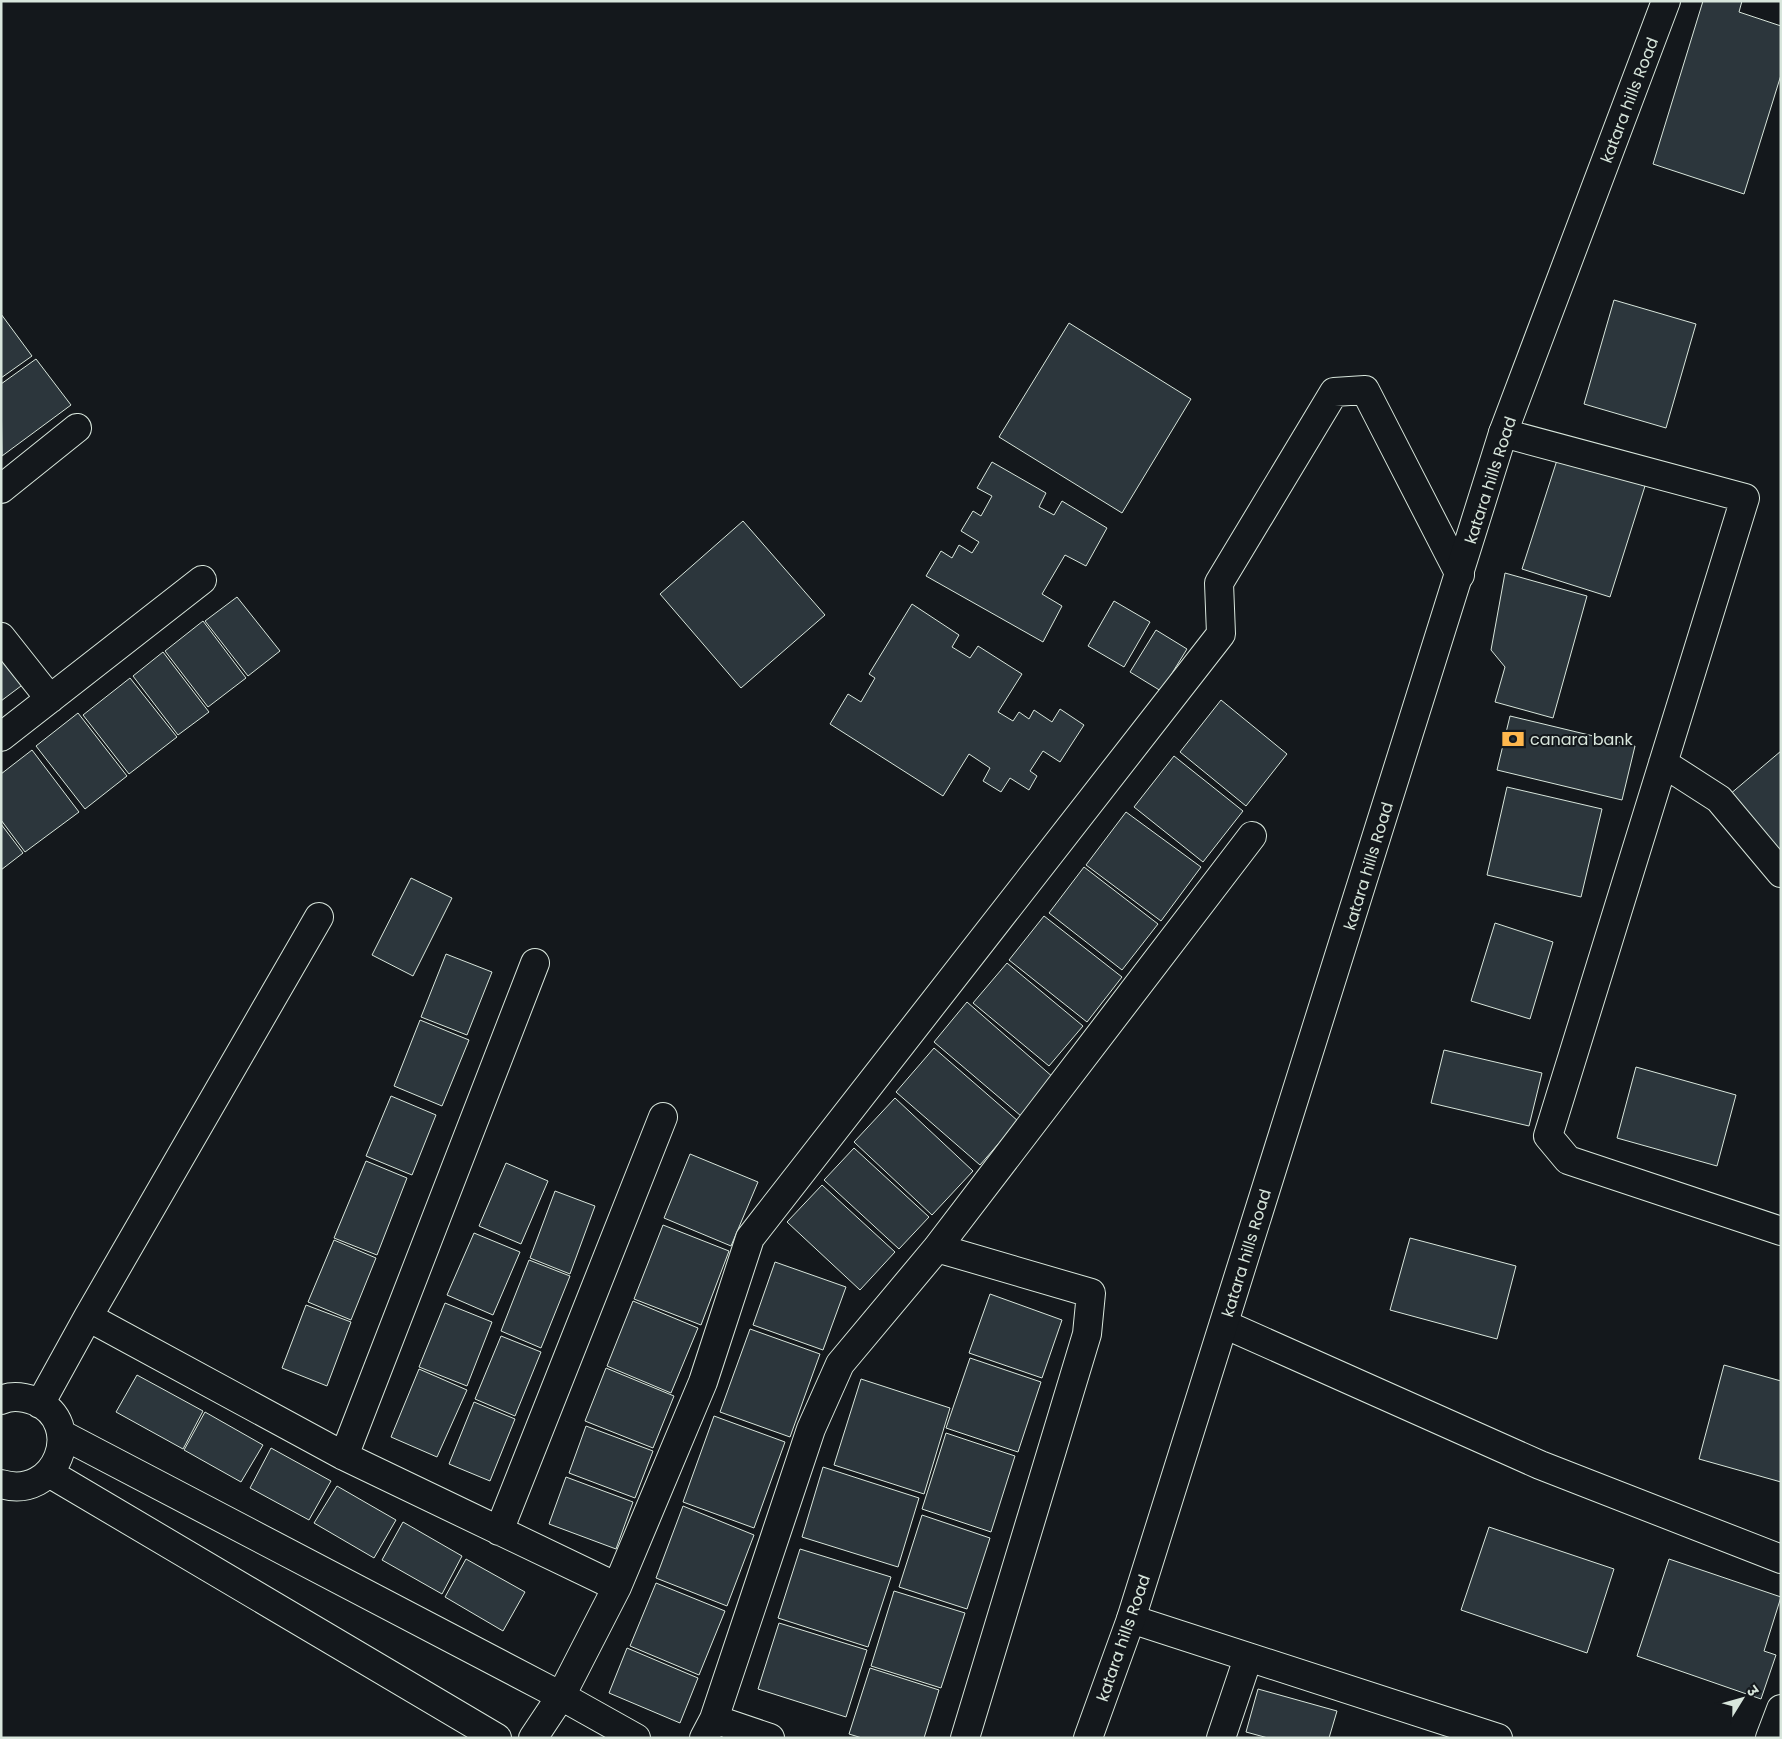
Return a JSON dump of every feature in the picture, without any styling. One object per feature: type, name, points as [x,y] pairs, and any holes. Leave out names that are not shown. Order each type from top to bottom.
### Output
[{"type":"street","name":"katara hills Road","points":[[1088,1738],[1131,1619],[1503,433],[1666,1]]},
{"type":"street","points":[[533,1738],[561,1696],[617,1587],[703,1382],[750,1238],[1221,634],[1219,583],[1334,392],[1365,390],[1460,575]]},
{"type":"street","points":[[1,489],[77,428]]},
{"type":"street","points":[[1503,433],[1745,498],[1548,1136],[1568,1160],[1781,1231]]},
{"type":"street","points":[[1,737],[202,580]]},
{"type":"street","points":[[1,637],[50,699]]},
{"type":"street","points":[[1663,763],[1719,799],[1781,872]]},
{"type":"street","points":[[770,1738],[709,1728],[811,1429],[840,1364],[937,1248],[1252,836]]},
{"type":"street","points":[[40,1404],[88,1317],[320,917]]},
{"type":"street","points":[[344,1456],[535,963]]},
{"type":"street","points":[[499,1531],[662,1117]]},
{"type":"street","points":[[937,1248],[1091,1293],[1087,1334],[965,1738]]},
{"type":"street","points":[[88,1317],[344,1456],[617,1587]]},
{"type":"street","points":[[1224,1324],[1540,1465],[1781,1559]]},
{"type":"street","points":[[1,1400],[18,1397],[40,1404],[53,1417],[61,1434],[62,1448],[58,1462],[38,1482],[25,1486],[10,1487],[1,1484]]},
{"type":"street","points":[[61,1434],[561,1696],[636,1738]]},
{"type":"street","points":[[49,1473],[497,1738]]},
{"type":"street","points":[[1131,1619],[1248,1658],[1446,1730],[1498,1738]]},
{"type":"street","points":[[1221,1738],[1248,1658]]},
{"type":"street","points":[[1770,1738],[1781,1709]]},
{"type":"building","points":[[1703,1],[1742,1],[1739,12],[1781,26],[1781,75],[1744,194],[1653,164]]},
{"type":"building","points":[[1614,300],[1696,324],[1666,428],[1584,404]]},
{"type":"building","points":[[1,314],[32,356],[1,378]]},
{"type":"building","points":[[1069,323],[1191,399],[1122,513],[999,437]]},
{"type":"building","points":[[36,359],[71,405],[2,456],[1,384]]},
{"type":"building","points":[[1558,457],[1645,486],[1610,597],[1522,569]]},
{"type":"building","points":[[992,462],[1046,493],[1039,507],[1054,515],[1062,501],[1107,528],[1086,566],[1065,555],[1042,594],[1062,606],[1043,642],[926,576],[941,551],[952,558],[959,545],[972,553],[979,542],[961,531],[973,511],[981,516],[992,496],[977,488]]},
{"type":"building","points":[[743,521],[825,615],[741,688],[660,594]]},
{"type":"building","points":[[1505,573],[1587,596],[1553,718],[1495,702],[1505,667],[1491,650]]},
{"type":"building","points":[[237,597],[280,651],[248,676],[205,621]]},
{"type":"building","points":[[1114,601],[1150,622],[1124,667],[1088,646]]},
{"type":"building","points":[[912,604],[959,635],[952,647],[970,658],[978,646],[1022,674],[998,712],[1013,721],[1019,712],[1029,719],[1034,710],[1052,722],[1060,709],[1084,725],[1060,762],[1043,751],[1030,771],[1037,776],[1029,790],[1010,778],[1001,792],[983,781],[990,768],[969,754],[943,796],[830,724],[848,694],[861,702],[875,678],[869,674]]},
{"type":"building","points":[[203,621],[246,678],[208,707],[165,651]]},
{"type":"building","points":[[1156,630],[1187,649],[1161,691],[1130,672]]},
{"type":"building","points":[[163,652],[209,712],[178,735],[133,676]]},
{"type":"building","points":[[1,653],[25,683],[1,701]]},
{"type":"building","points":[[130,678],[177,737],[129,774],[83,715]]},
{"type":"building","points":[[1221,700],[1287,754],[1246,806],[1180,752]]},
{"type":"building","points":[[78,713],[127,776],[85,809],[36,746]]},
{"type":"building","points":[[1510,716],[1635,746],[1622,800],[1497,770]]},
{"type":"building","points":[[32,750],[79,812],[25,852],[1,820],[1,774]]},
{"type":"building","points":[[1781,751],[1781,856],[1729,795]]},
{"type":"building","points":[[1174,756],[1243,811],[1203,862],[1134,807]]},
{"type":"building","points":[[1507,787],[1602,809],[1581,897],[1487,875]]},
{"type":"building","points":[[1126,812],[1201,867],[1161,921],[1086,865]]},
{"type":"building","points":[[1,824],[23,853],[1,870]]},
{"type":"building","points":[[1084,867],[1158,924],[1122,970],[1049,913]]},
{"type":"building","points":[[411,878],[452,898],[413,976],[372,955]]},
{"type":"building","points":[[1044,916],[1122,977],[1087,1022],[1009,960]]},
{"type":"building","points":[[1495,923],[1553,942],[1530,1019],[1471,1001]]},
{"type":"building","points":[[446,954],[492,972],[467,1035],[421,1017]]},
{"type":"building","points":[[1007,963],[1083,1026],[1049,1066],[973,1003]]},
{"type":"building","points":[[967,1002],[1054,1078],[1021,1116],[934,1042]]},
{"type":"building","points":[[420,1020],[469,1040],[442,1106],[394,1086]]},
{"type":"building","points":[[934,1048],[1018,1121],[980,1165],[896,1092]]},
{"type":"building","points":[[1444,1050],[1542,1073],[1529,1126],[1431,1103]]},
{"type":"building","points":[[1636,1067],[1736,1095],[1717,1166],[1617,1138]]},
{"type":"building","points":[[391,1096],[436,1115],[412,1175],[366,1156]]},
{"type":"building","points":[[895,1098],[973,1171],[932,1215],[854,1142]]},
{"type":"building","points":[[854,1148],[929,1217],[899,1249],[824,1180]]},
{"type":"building","points":[[690,1154],[758,1182],[731,1246],[664,1218]]},
{"type":"building","points":[[366,1161],[407,1178],[377,1255],[334,1238]]},
{"type":"building","points":[[506,1163],[548,1181],[521,1244],[479,1226]]},
{"type":"building","points":[[822,1185],[895,1252],[860,1290],[787,1222]]},
{"type":"building","points":[[555,1191],[595,1206],[570,1274],[530,1258]]},
{"type":"building","points":[[663,1225],[729,1251],[701,1325],[634,1299]]},
{"type":"building","points":[[474,1233],[520,1252],[493,1315],[447,1295]]},
{"type":"building","points":[[1410,1238],[1516,1266],[1497,1339],[1390,1310]]},
{"type":"building","points":[[334,1240],[376,1258],[351,1320],[308,1302]]},
{"type":"building","points":[[529,1260],[570,1276],[541,1348],[501,1331]]},
{"type":"building","points":[[775,1262],[846,1287],[823,1350],[753,1325]]},
{"type":"building","points":[[990,1294],[1062,1320],[1042,1378],[969,1353]]},
{"type":"building","points":[[633,1301],[698,1328],[671,1393],[607,1366]]},
{"type":"building","points":[[445,1303],[492,1322],[467,1386],[419,1367]]},
{"type":"building","points":[[306,1305],[351,1322],[327,1386],[282,1368]]},
{"type":"building","points":[[750,1329],[820,1354],[790,1437],[720,1412]]},
{"type":"building","points":[[501,1336],[541,1352],[515,1416],[475,1399]]},
{"type":"building","points":[[970,1358],[1041,1382],[1018,1452],[946,1428]]},
{"type":"building","points":[[1724,1365],[1781,1381],[1781,1482],[1699,1459]]},
{"type":"building","points":[[606,1368],[674,1396],[653,1448],[585,1421]]},
{"type":"building","points":[[419,1369],[467,1390],[437,1457],[391,1437]]},
{"type":"building","points":[[137,1375],[203,1411],[183,1449],[116,1412]]},
{"type":"building","points":[[861,1379],[950,1408],[924,1494],[834,1465]]},
{"type":"building","points":[[474,1402],[515,1419],[490,1481],[449,1464]]},
{"type":"building","points":[[205,1412],[263,1445],[241,1482],[184,1450]]},
{"type":"building","points":[[714,1416],[785,1442],[754,1528],[683,1502]]},
{"type":"building","points":[[586,1426],[653,1451],[635,1498],[569,1473]]},
{"type":"building","points":[[946,1433],[1015,1456],[991,1532],[922,1509]]},
{"type":"building","points":[[271,1448],[331,1481],[309,1520],[250,1488]]},
{"type":"building","points":[[823,1467],[919,1498],[898,1567],[802,1537]]},
{"type":"building","points":[[566,1477],[633,1502],[616,1549],[549,1524]]},
{"type":"building","points":[[337,1486],[396,1520],[374,1558],[314,1523]]},
{"type":"building","points":[[683,1506],[754,1535],[727,1606],[656,1578]]},
{"type":"building","points":[[922,1515],[990,1538],[967,1609],[899,1587]]},
{"type":"building","points":[[403,1522],[462,1556],[442,1594],[382,1560]]},
{"type":"building","points":[[1489,1527],[1614,1569],[1587,1653],[1461,1610]]},
{"type":"building","points":[[800,1549],[891,1577],[868,1647],[778,1618]]},
{"type":"building","points":[[466,1559],[525,1592],[503,1631],[445,1597]]},
{"type":"building","points":[[1669,1559],[1781,1597],[1764,1651],[1776,1655],[1761,1699],[1637,1656]]},
{"type":"building","points":[[656,1583],[725,1611],[699,1675],[630,1646]]},
{"type":"building","points":[[894,1591],[965,1613],[941,1688],[871,1666]]},
{"type":"building","points":[[779,1623],[867,1650],[846,1717],[758,1689]]},
{"type":"building","points":[[627,1648],[698,1678],[680,1723],[609,1693]]},
{"type":"building","points":[[870,1668],[939,1690],[924,1738],[862,1738],[849,1734]]},
{"type":"building","points":[[1258,1689],[1337,1711],[1329,1738],[1268,1738],[1246,1732]]},
{"type":"place","name":"canara bank","points":[[1513,739]]}]
